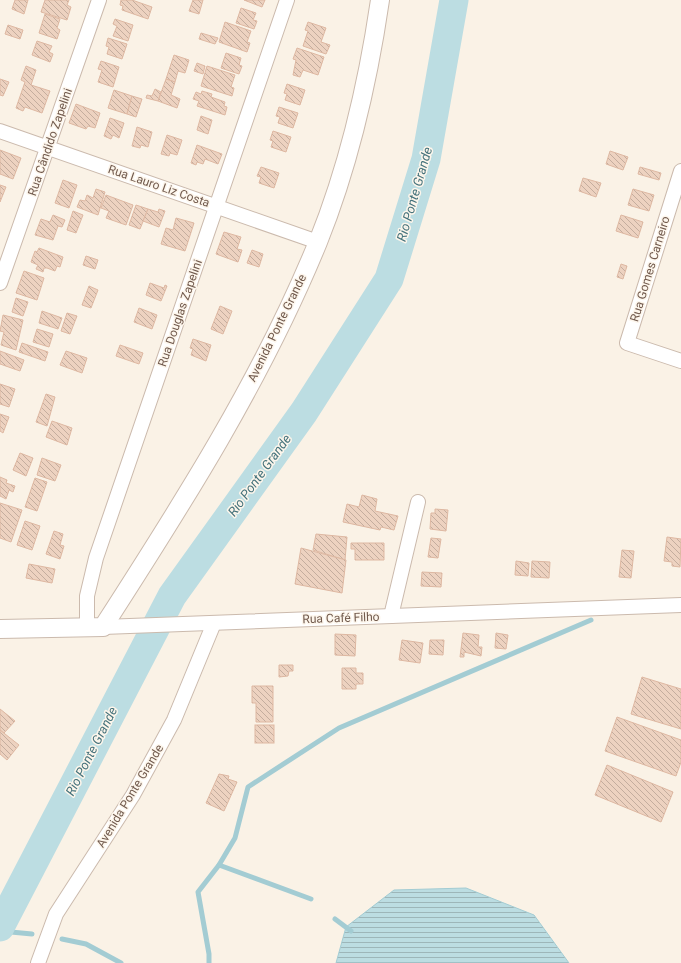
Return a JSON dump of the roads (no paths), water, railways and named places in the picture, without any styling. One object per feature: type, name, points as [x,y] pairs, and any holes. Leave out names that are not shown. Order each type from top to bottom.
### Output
[{"type":"street","name":"Rua Cândido Zapelini","points":[[0,283],[99,0]]},
{"type":"street","name":"Rua Douglas Zapelini","points":[[95,627],[87,596],[96,558],[287,0]]},
{"type":"street","name":"Avenida Ponte Grande","points":[[95,627],[182,504],[224,433],[285,313],[318,242],[338,186],[358,114],[380,0]]},
{"type":"street","name":"Rua Lauro Liz Costa","points":[[0,131],[318,242]]},
{"type":"street","name":"Rua Gomes Carneiro","points":[[681,171],[627,344],[681,361]]},
{"type":"street","points":[[391,616],[418,502]]},
{"type":"street","name":"Rua Café Filho","points":[[0,629],[214,623],[681,605]]},
{"type":"street","name":"Avenida Ponte Grande","points":[[38,963],[56,914],[130,801],[174,720],[214,623]]},
{"type":"water","points":[[466,888],[534,915],[569,963],[336,963],[346,927],[394,890]]},
{"type":"waterway","name":"Rio Ponte Grande","points":[[0,927],[172,596],[304,412],[389,279],[426,159],[454,0]]},
{"type":"waterway","points":[[209,963],[209,954],[198,892],[219,865],[235,838],[248,787],[339,728],[591,620]]},
{"type":"waterway","points":[[219,865],[311,899]]},
{"type":"waterway","points":[[335,919],[351,931]]},
{"type":"waterway","points":[[0,931],[32,934]]},
{"type":"waterway","points":[[62,939],[86,944],[121,963]]}]
